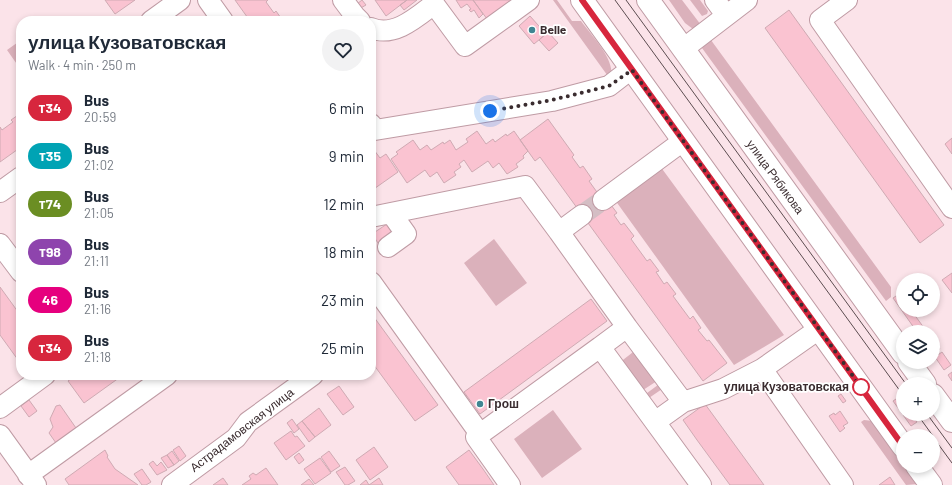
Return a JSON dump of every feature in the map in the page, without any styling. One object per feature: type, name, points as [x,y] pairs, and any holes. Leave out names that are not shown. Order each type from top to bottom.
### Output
[{"type":"main road","points":[[582,0],[896,436]]},
{"type":"main road","name":"улица Рябикова","points":[[648,0],[896,343]]},
{"type":"main road","points":[[940,404],[952,421]]},
{"type":"main road","points":[[922,473],[931,485]]},
{"type":"street","points":[[158,16],[180,0]]},
{"type":"street","points":[[208,0],[219,16]]},
{"type":"street","points":[[343,0],[355,16]]},
{"type":"street","points":[[376,30],[380,31],[404,25],[434,4],[465,46],[529,0]]},
{"type":"street","points":[[683,49],[721,8],[747,0]]},
{"type":"street","points":[[847,0],[820,20],[951,203]]},
{"type":"street","points":[[376,130],[552,100],[609,86],[632,70]]},
{"type":"street","points":[[603,200],[683,141]]},
{"type":"street","points":[[0,192],[16,181]]},
{"type":"street","points":[[376,216],[525,186],[683,402]]},
{"type":"street","points":[[388,247],[406,234],[391,213]]},
{"type":"street","points":[[559,232],[582,216]]},
{"type":"street","points":[[0,244],[16,265]]},
{"type":"street","points":[[376,289],[480,434]]},
{"type":"street","points":[[510,485],[476,437],[628,327]]},
{"type":"street","points":[[655,422],[683,402],[723,389],[762,369],[819,329]]},
{"type":"street","points":[[600,347],[701,485]]},
{"type":"street","points":[[762,369],[843,485]]},
{"type":"street","points":[[0,408],[38,380]]},
{"type":"street","points":[[0,436],[32,480],[161,380]]},
{"type":"street","name":"Астрадамовская улица","points":[[172,485],[236,438],[248,422],[306,380]]},
{"type":"shaded area","points":[[553,0],[557,0],[572,21],[581,21],[597,41],[610,65],[610,79]]},
{"type":"shaded area","points":[[669,0],[682,0],[701,25],[693,29],[685,23]]},
{"type":"shaded area","points":[[690,0],[700,0],[708,11],[707,14],[702,16]]},
{"type":"shaded area","points":[[708,36],[891,287],[891,297],[886,301],[702,48]]},
{"type":"shaded area","points":[[16,44],[16,63],[7,50]]},
{"type":"shaded area","points":[[660,166],[784,335],[734,365],[615,200]]},
{"type":"shaded area","points":[[494,239],[527,283],[496,306],[464,263]]},
{"type":"shaded area","points":[[637,349],[660,379],[640,392],[619,363]]},
{"type":"shaded area","points":[[662,382],[665,387],[646,400],[643,396]]},
{"type":"shaded area","points":[[553,410],[582,449],[542,478],[514,439]]},
{"type":"shaded area","points":[[864,420],[873,421],[896,453],[896,471],[861,422]]},
{"type":"shaded area","points":[[897,473],[910,473],[918,484],[906,485]]},
{"type":"building","points":[[105,0],[135,0],[115,14]]},
{"type":"building","points":[[235,0],[268,0],[266,2],[274,13],[276,11],[280,16],[246,16]]},
{"type":"building","points":[[362,0],[366,5],[359,9],[357,4]]},
{"type":"building","points":[[375,0],[407,0],[386,16]]},
{"type":"building","points":[[407,0],[417,0],[404,10],[400,5]]},
{"type":"building","points":[[456,0],[473,0],[483,14],[479,18],[474,10],[471,12],[469,10],[471,9],[467,4],[461,8]]},
{"type":"building","points":[[473,0],[516,0],[490,23]]},
{"type":"building","points":[[789,10],[944,225],[920,243],[765,28]]},
{"type":"building","name":"Belle","points":[[530,16],[546,34],[534,44],[519,26]]},
{"type":"building","points":[[548,32],[558,43],[549,51],[539,40]]},
{"type":"building","points":[[16,116],[16,151],[0,162],[0,127],[2,130],[13,122],[11,120]]},
{"type":"building","points":[[548,119],[574,155],[572,157],[580,168],[583,166],[592,179],[589,181],[599,195],[608,201],[617,213],[614,215],[621,225],[624,223],[634,236],[631,239],[647,261],[650,259],[659,271],[656,272],[664,284],[667,282],[676,294],[673,296],[690,319],[693,316],[701,328],[698,330],[707,341],[709,340],[727,363],[703,381],[540,157],[535,161],[520,140]]},
{"type":"building","points":[[477,131],[486,144],[493,139],[495,142],[506,134],[507,136],[514,131],[528,151],[523,156],[524,158],[516,164],[518,167],[507,174],[499,163],[493,168],[488,161],[472,172],[464,160],[459,164],[461,167],[454,172],[456,175],[444,183],[437,172],[430,177],[425,170],[407,183],[391,159],[398,154],[396,152],[413,140],[420,150],[427,145],[431,150],[443,142],[444,144],[450,140],[456,150],[468,142],[466,139]]},
{"type":"building","points":[[952,138],[952,154],[945,144]]},
{"type":"building","points":[[376,153],[380,158],[386,154],[398,172],[376,187]]},
{"type":"building","points":[[390,222],[399,233],[380,246],[376,240],[376,231]]},
{"type":"building","points":[[952,273],[952,293],[942,280]]},
{"type":"building","points":[[0,287],[16,309],[16,357],[0,335]]},
{"type":"building","points":[[591,299],[607,321],[480,414],[464,392]]},
{"type":"building","points":[[906,317],[916,317],[922,325],[912,325]]},
{"type":"building","points":[[376,320],[438,405],[415,421],[376,368]]},
{"type":"building","points":[[942,352],[951,365],[944,370],[940,364],[940,353]]},
{"type":"building","points":[[952,372],[952,381],[948,375]]},
{"type":"building","points":[[69,380],[116,380],[84,403],[68,381]]},
{"type":"building","points":[[339,386],[354,407],[343,415],[327,394]]},
{"type":"building","points":[[841,394],[846,401],[843,403],[838,396]]},
{"type":"building","points":[[29,400],[37,411],[29,417],[21,406]]},
{"type":"building","points":[[705,404],[764,485],[730,485],[697,440],[683,420]]},
{"type":"building","points":[[60,405],[76,428],[56,443],[49,433],[53,427],[50,419],[56,406]]},
{"type":"building","points":[[319,408],[331,425],[315,437],[302,421]]},
{"type":"building","points":[[840,411],[848,423],[843,426],[845,428],[840,432],[829,416],[834,413],[835,415]]},
{"type":"building","points":[[292,419],[299,429],[294,433],[287,423]]},
{"type":"building","points":[[302,421],[315,437],[309,442],[297,425]]},
{"type":"building","points":[[907,421],[916,421],[917,422],[911,426]]},
{"type":"building","points":[[291,431],[305,446],[286,460],[274,443]]},
{"type":"building","points":[[179,446],[186,456],[180,461],[173,450]]},
{"type":"building","points":[[374,447],[388,467],[370,480],[356,460]]},
{"type":"building","points":[[105,450],[108,456],[107,457],[115,469],[138,485],[69,485],[65,479]]},
{"type":"building","points":[[469,450],[494,485],[459,485],[446,467]]},
{"type":"building","points":[[172,451],[179,461],[174,465],[167,455]]},
{"type":"building","points":[[329,451],[340,466],[331,472],[321,457]]},
{"type":"building","points":[[299,453],[304,460],[299,464],[294,457]]},
{"type":"building","points":[[167,455],[174,465],[168,468],[161,458]]},
{"type":"building","points":[[320,458],[331,473],[315,484],[304,469]]},
{"type":"building","points":[[153,461],[157,466],[161,462],[167,470],[157,475],[149,464]]},
{"type":"building","points":[[345,467],[355,481],[348,485],[345,485],[336,472]]},
{"type":"building","points":[[266,468],[278,485],[242,485],[251,479],[249,476],[253,473],[256,475]]},
{"type":"building","points":[[142,469],[151,482],[146,485],[142,485],[134,474]]},
{"type":"building","points":[[890,477],[895,485],[879,485]]},
{"type":"building","points":[[223,478],[228,485],[213,485]]},
{"type":"building","points":[[379,478],[383,485],[369,485]]},
{"type":"building","points":[[309,479],[314,485],[301,485]]},
{"type":"building","points":[[366,480],[369,485],[360,485]]},
{"type":"tunnel","points":[[582,215],[603,200]]},
{"type":"tram line","points":[[615,0],[896,385]]},
{"type":"tram line","points":[[626,0],[901,377]]},
{"type":"tram line","points":[[922,421],[928,429]]},
{"type":"tram line","points":[[932,421],[952,448]]},
{"type":"tram line","points":[[940,447],[952,463]]},
{"type":"bus line","name":"т34","points":[[582,0],[896,436]]},
{"type":"place","name":"Belle","points":[[532,30]]},
{"type":"place","name":"улица Кузоватовская","points":[[861,387]]},
{"type":"place","name":"Грош","points":[[480,404]]},
{"type":"route","points":[[490,111],[552,100],[609,86],[632,70],[863,390],[861,387]]}]
